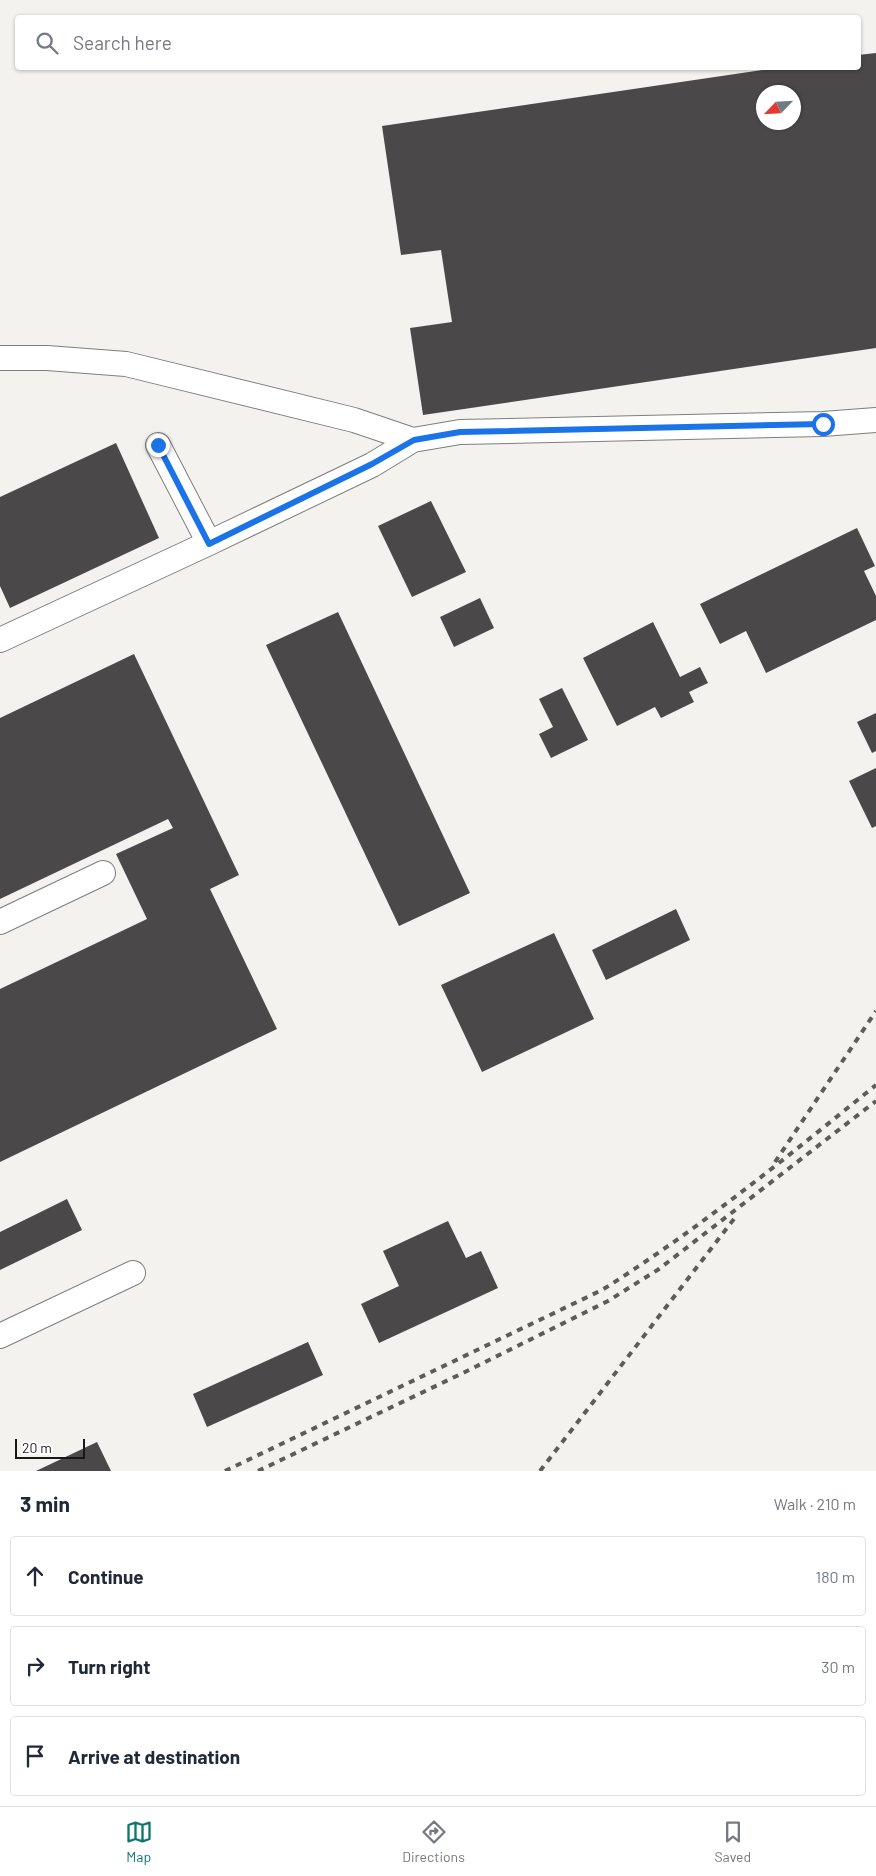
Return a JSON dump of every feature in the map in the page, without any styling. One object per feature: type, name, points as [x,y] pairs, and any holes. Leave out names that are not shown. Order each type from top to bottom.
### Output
[{"type":"lane","points":[[0,358],[47,358],[126,364],[354,420],[414,440]]},
{"type":"lane","points":[[0,640],[209,544],[372,464],[414,440],[460,432],[823,424],[876,420]]},
{"type":"lane","points":[[158,445],[209,544]]},
{"type":"lane","points":[[0,922],[104,873]]},
{"type":"lane","points":[[0,1336],[133,1273]]},
{"type":"building","points":[[876,53],[876,348],[423,415],[410,328],[452,322],[441,250],[401,255],[382,126],[762,70],[861,70],[861,55]]},
{"type":"building","points":[[116,443],[159,538],[10,608],[0,586],[0,497]]},
{"type":"building","points":[[431,501],[466,572],[412,597],[378,526]]},
{"type":"building","points":[[857,528],[875,566],[864,571],[876,596],[876,620],[766,673],[746,631],[720,644],[700,604]]},
{"type":"building","points":[[480,598],[494,628],[454,647],[440,617]]},
{"type":"building","points":[[338,612],[470,893],[399,926],[266,645]]},
{"type":"building","points":[[653,622],[680,677],[700,667],[708,683],[689,692],[694,702],[661,718],[655,707],[617,726],[583,658]]},
{"type":"building","points":[[134,654],[239,875],[210,889],[277,1029],[0,1162],[0,989],[147,919],[116,854],[173,828],[168,819],[0,899],[0,718]]},
{"type":"building","points":[[562,688],[588,740],[551,758],[539,734],[553,727],[539,699]]},
{"type":"building","points":[[876,713],[876,751],[872,753],[857,722]]},
{"type":"building","points":[[876,768],[876,826],[872,828],[849,781]]},
{"type":"building","points":[[676,909],[690,940],[606,980],[592,950]]},
{"type":"building","points":[[554,933],[594,1019],[482,1072],[441,985]]},
{"type":"building","points":[[67,1199],[82,1230],[0,1270],[0,1232]]},
{"type":"building","points":[[448,1221],[466,1258],[481,1251],[498,1288],[379,1343],[361,1304],[399,1286],[383,1251]]},
{"type":"building","points":[[308,1342],[323,1375],[207,1427],[193,1394]]},
{"type":"building","points":[[97,1442],[111,1471],[36,1471]]},
{"type":"railway","points":[[775,1162],[876,1011]]},
{"type":"railway","points":[[225,1471],[602,1290],[708,1217],[876,1085]]},
{"type":"railway","points":[[258,1471],[608,1301],[659,1269],[876,1101]]},
{"type":"railway","points":[[540,1471],[737,1215]]},
{"type":"route","points":[[158,445],[209,544],[372,464],[414,440],[460,432],[823,424]]}]
